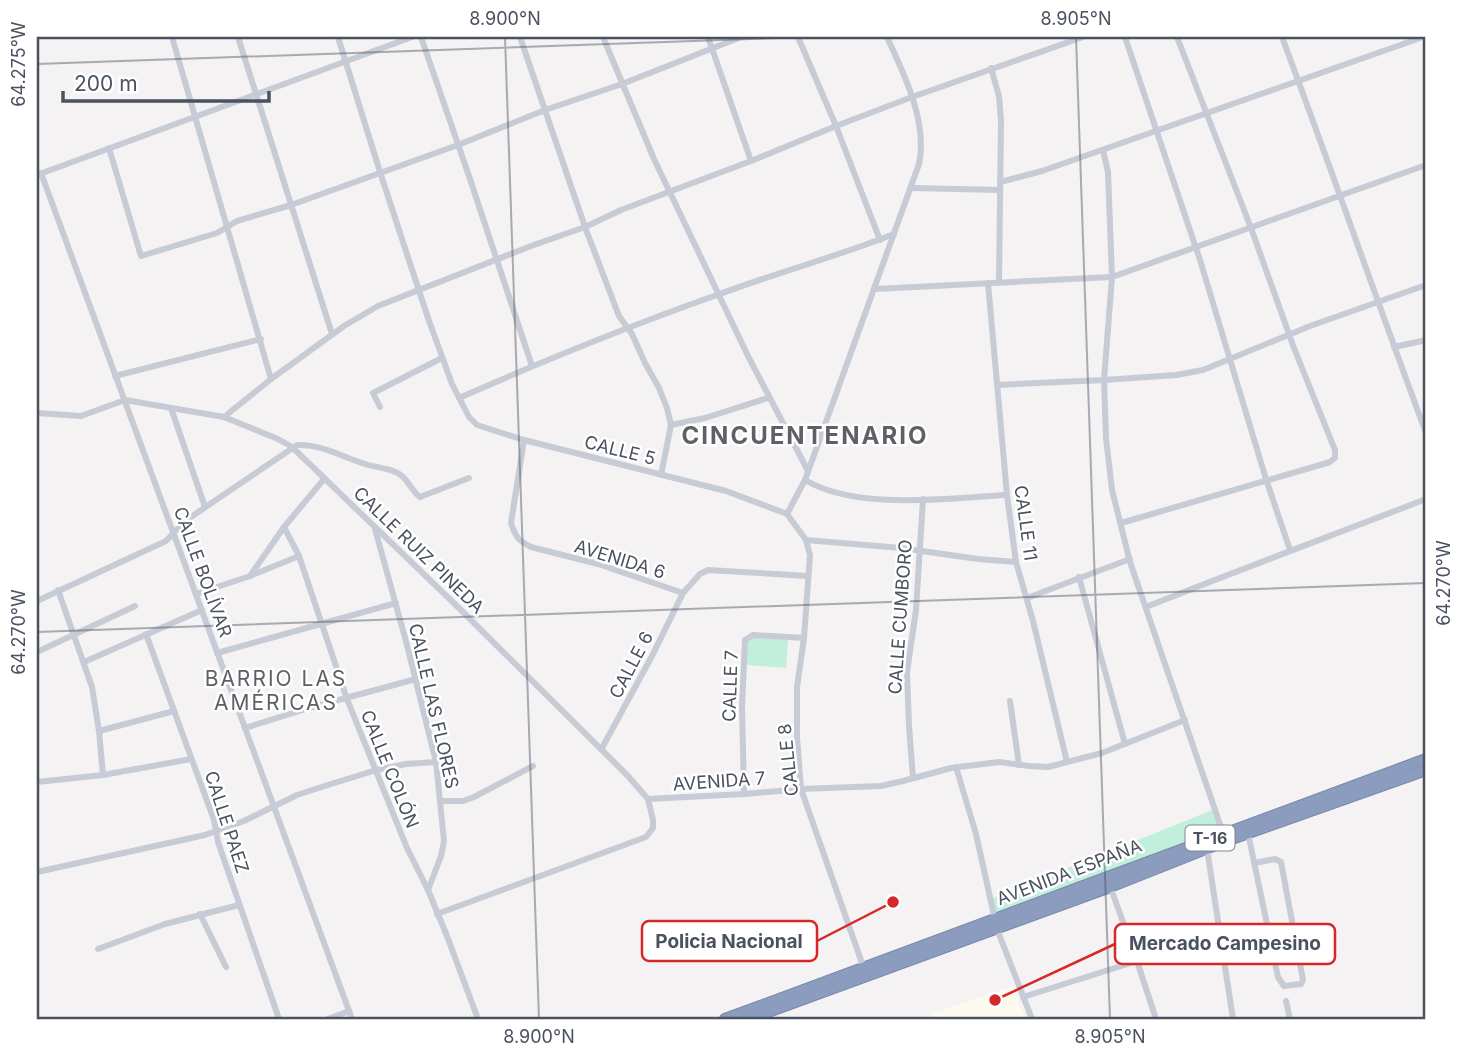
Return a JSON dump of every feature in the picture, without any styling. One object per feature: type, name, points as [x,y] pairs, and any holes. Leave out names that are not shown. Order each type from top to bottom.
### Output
[{"type":"highway","name":"AVENIDA ESPAÑA","points":[[749,1019],[1426,759]]},
{"type":"highway","name":"AVENIDA ESPAÑA","points":[[1108,882],[1207,849],[1224,837],[1248,834],[1426,770]]},
{"type":"highway","name":"AVENIDA ESPAÑA","points":[[725,1019],[996,924]]},
{"type":"street","points":[[172,37],[271,379]]},
{"type":"street","points":[[238,37],[332,334]]},
{"type":"street","name":"CALLE 5","points":[[338,37],[418,289],[442,358],[469,417],[477,425],[523,440],[726,491],[787,514]]},
{"type":"street","points":[[39,174],[412,37]]},
{"type":"street","points":[[421,37],[532,366]]},
{"type":"street","points":[[520,37],[585,227],[619,316],[659,387],[667,408],[671,425],[661,475]]},
{"type":"street","points":[[603,37],[654,159],[768,398],[808,471]]},
{"type":"street","points":[[708,37],[751,161]]},
{"type":"street","points":[[109,148],[141,256],[217,233],[237,221],[291,205],[458,145],[741,37]]},
{"type":"street","points":[[798,37],[836,125],[880,240]]},
{"type":"street","points":[[887,37],[912,97],[921,131],[922,150],[912,188],[808,471],[787,514],[806,540],[1016,562]]},
{"type":"street","points":[[224,417],[332,334],[378,306],[495,259],[585,227],[621,210],[751,161],[836,125],[1083,37]]},
{"type":"street","points":[[1125,37],[1196,247],[1266,480],[1290,550]]},
{"type":"street","points":[[1121,523],[1330,462],[1335,457],[1335,450],[1177,37]]},
{"type":"street","points":[[1282,37],[1426,433]]},
{"type":"street","points":[[912,188],[1000,186],[1423,37]]},
{"type":"street","points":[[992,68],[1000,103],[999,282]]},
{"type":"street","points":[[1103,150],[1108,172],[1112,277],[1104,380],[1106,438],[1112,490],[1130,559],[1224,837]]},
{"type":"street","points":[[875,289],[1112,277],[1426,165]]},
{"type":"street","name":"CALLE BOLÍVAR","points":[[39,174],[125,400],[352,1019]]},
{"type":"street","points":[[458,398],[628,328],[894,234]]},
{"type":"street","name":"CALLE 11","points":[[988,283],[1007,495],[1016,562],[1067,762]]},
{"type":"street","points":[[997,385],[1104,380],[1190,372],[1218,365],[1289,334],[1426,285]]},
{"type":"street","points":[[115,376],[261,340]]},
{"type":"street","points":[[1394,347],[1426,340]]},
{"type":"street","points":[[380,407],[373,393],[442,358]]},
{"type":"street","points":[[671,425],[705,418],[768,398]]},
{"type":"street","points":[[37,414],[81,416],[125,400]]},
{"type":"street","name":"CALLE RUIZ PINEDA","points":[[125,400],[224,417],[292,447],[602,748],[648,799]]},
{"type":"street","points":[[171,408],[205,507]]},
{"type":"street","name":"AVENIDA 6","points":[[523,440],[511,523],[515,536],[522,543],[598,564],[683,593],[700,574],[708,570],[808,576]]},
{"type":"street","points":[[37,601],[166,541],[185,521],[297,445],[319,447],[400,474],[420,496],[469,478]]},
{"type":"street","points":[[250,576],[284,527],[324,479]]},
{"type":"street","points":[[804,480],[818,488],[846,496],[878,499],[1007,495]]},
{"type":"street","name":"CALLE CUMBORO","points":[[913,778],[906,672],[916,610],[923,499]]},
{"type":"street","points":[[1146,607],[1426,499]]},
{"type":"street","name":"CALLE COLÓN","points":[[284,527],[299,556],[347,699],[407,848],[438,914],[478,1019]]},
{"type":"street","name":"CALLE LAS FLORES","points":[[374,528],[436,762],[444,841],[428,890]]},
{"type":"street","name":"CALLE 8","points":[[806,540],[810,555],[804,638],[797,687],[801,789],[864,969]]},
{"type":"street","points":[[196,594],[299,556]]},
{"type":"street","points":[[1027,598],[1130,559]]},
{"type":"street","points":[[1079,577],[1125,744]]},
{"type":"street","points":[[58,590],[92,687],[103,775]]},
{"type":"street","name":"CALLE 6","points":[[602,748],[683,593]]},
{"type":"street","points":[[217,653],[396,603]]},
{"type":"street","points":[[37,652],[135,607]]},
{"type":"street","points":[[84,662],[202,610]]},
{"type":"street","name":"CALLE PAEZ","points":[[146,634],[214,820],[218,842],[279,1019]]},
{"type":"street","name":"CALLE 7","points":[[744,794],[742,707],[745,640],[753,635],[804,638]]},
{"type":"street","points":[[245,728],[416,679]]},
{"type":"street","points":[[1010,701],[1019,765]]},
{"type":"street","points":[[99,731],[174,711]]},
{"type":"street","name":"AVENIDA 7","points":[[648,799],[881,786],[956,767],[999,762],[1048,767],[1102,752],[1185,720]]},
{"type":"street","points":[[37,782],[103,775],[191,759]]},
{"type":"street","points":[[37,872],[216,831],[244,821],[297,795],[376,770],[436,762]]},
{"type":"street","points":[[441,801],[463,801],[474,797],[533,766]]},
{"type":"street","points":[[956,767],[976,834],[996,924],[1032,1019]]},
{"type":"street","points":[[438,914],[646,837],[653,828],[648,799]]},
{"type":"street","points":[[1248,834],[1254,863],[1278,977],[1284,986],[1301,984],[1303,980],[1281,862],[1275,859],[1254,863]]},
{"type":"street","points":[[1207,849],[1233,1019]]},
{"type":"street","points":[[1108,882],[1138,961],[1156,1019]]},
{"type":"street","points":[[98,948],[154,928],[239,905]]},
{"type":"street","points":[[200,914],[226,967]]},
{"type":"street","points":[[1023,997],[1138,961]]},
{"type":"street","points":[[1286,1001],[1290,1019]]},
{"type":"street","points":[[328,1019],[349,1011]]},
{"type":"shaded area","points":[[1013,986],[1025,1019],[933,1019],[931,1014]]},
{"type":"green space","points":[[748,637],[788,640],[786,668],[746,665]]},
{"type":"green space","points":[[1215,809],[1223,833],[995,919],[991,899]]},
{"type":"place","name":"Policia Nacional","points":[[893,902]]},
{"type":"place","name":"Mercado Campesino","points":[[995,1000]]},
{"type":"district","name":"CINCUENTENARIO","points":[[805,435]]},
{"type":"district","name":"BARRIO LAS AMÉRICAS","points":[[276,690]]}]
